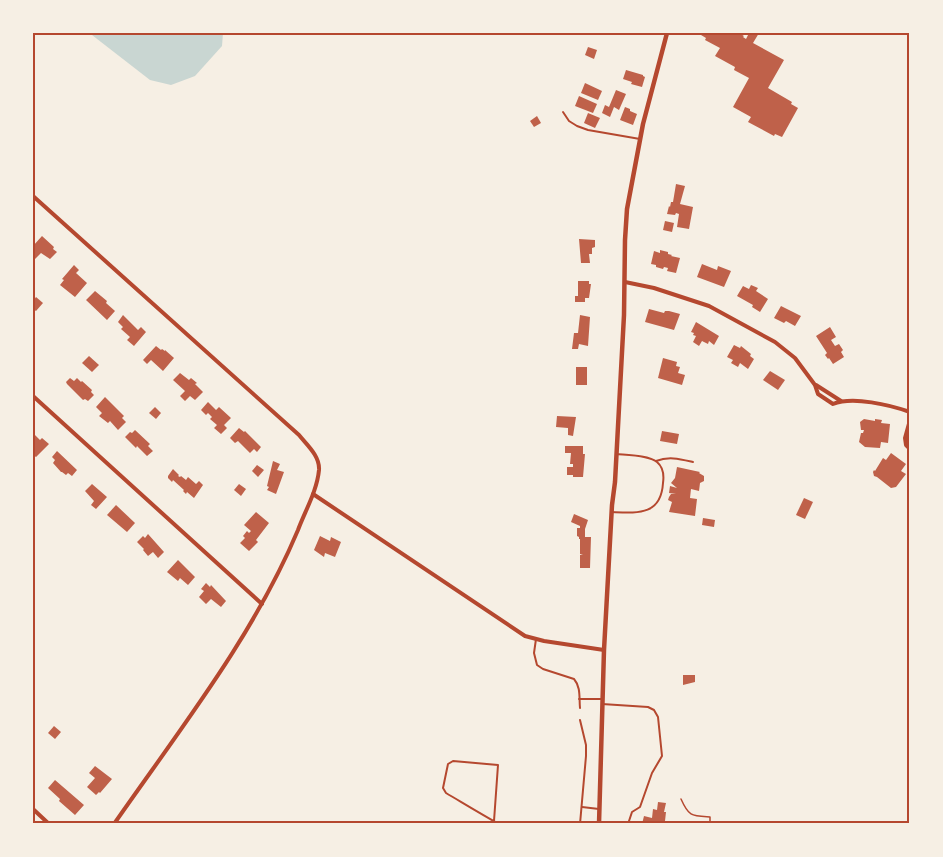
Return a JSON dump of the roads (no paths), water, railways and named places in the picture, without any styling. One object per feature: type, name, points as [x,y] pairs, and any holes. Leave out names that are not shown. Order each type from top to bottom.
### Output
[{"type":"street","points":[[598,824],[604,650],[624,315],[627,209],[640,139],[667,33]]},
{"type":"street","points":[[33,196],[299,435],[316,456],[319,469],[313,494],[288,554],[262,604],[224,666],[114,824]]},
{"type":"street","points":[[624,282],[654,288],[709,306],[775,342],[795,358],[815,385],[841,401],[878,403],[910,412]]},
{"type":"street","points":[[33,396],[262,604]]},
{"type":"street","points":[[910,420],[905,438],[906,445],[910,449]]},
{"type":"street","points":[[313,494],[525,636],[604,650]]},
{"type":"street","points":[[33,809],[49,824]]},
{"type":"lane","points":[[564,112],[577,126],[588,130],[640,139]]},
{"type":"lane","points":[[611,512],[643,512],[652,508],[663,490],[662,469],[656,461],[616,454]]},
{"type":"lane","points":[[656,461],[672,458],[693,462]]},
{"type":"lane","points":[[536,639],[534,653],[537,664],[543,669],[574,679],[579,687],[580,708]]},
{"type":"lane","points":[[579,699],[648,707],[654,710],[658,717],[662,756],[652,773],[640,807],[632,812],[628,824]]},
{"type":"lane","points":[[580,720],[586,745],[580,824]]},
{"type":"lane","points":[[494,821],[498,765],[453,761],[448,764],[443,788],[446,793],[499,824]]},
{"type":"lane","points":[[582,807],[599,808]]}]
